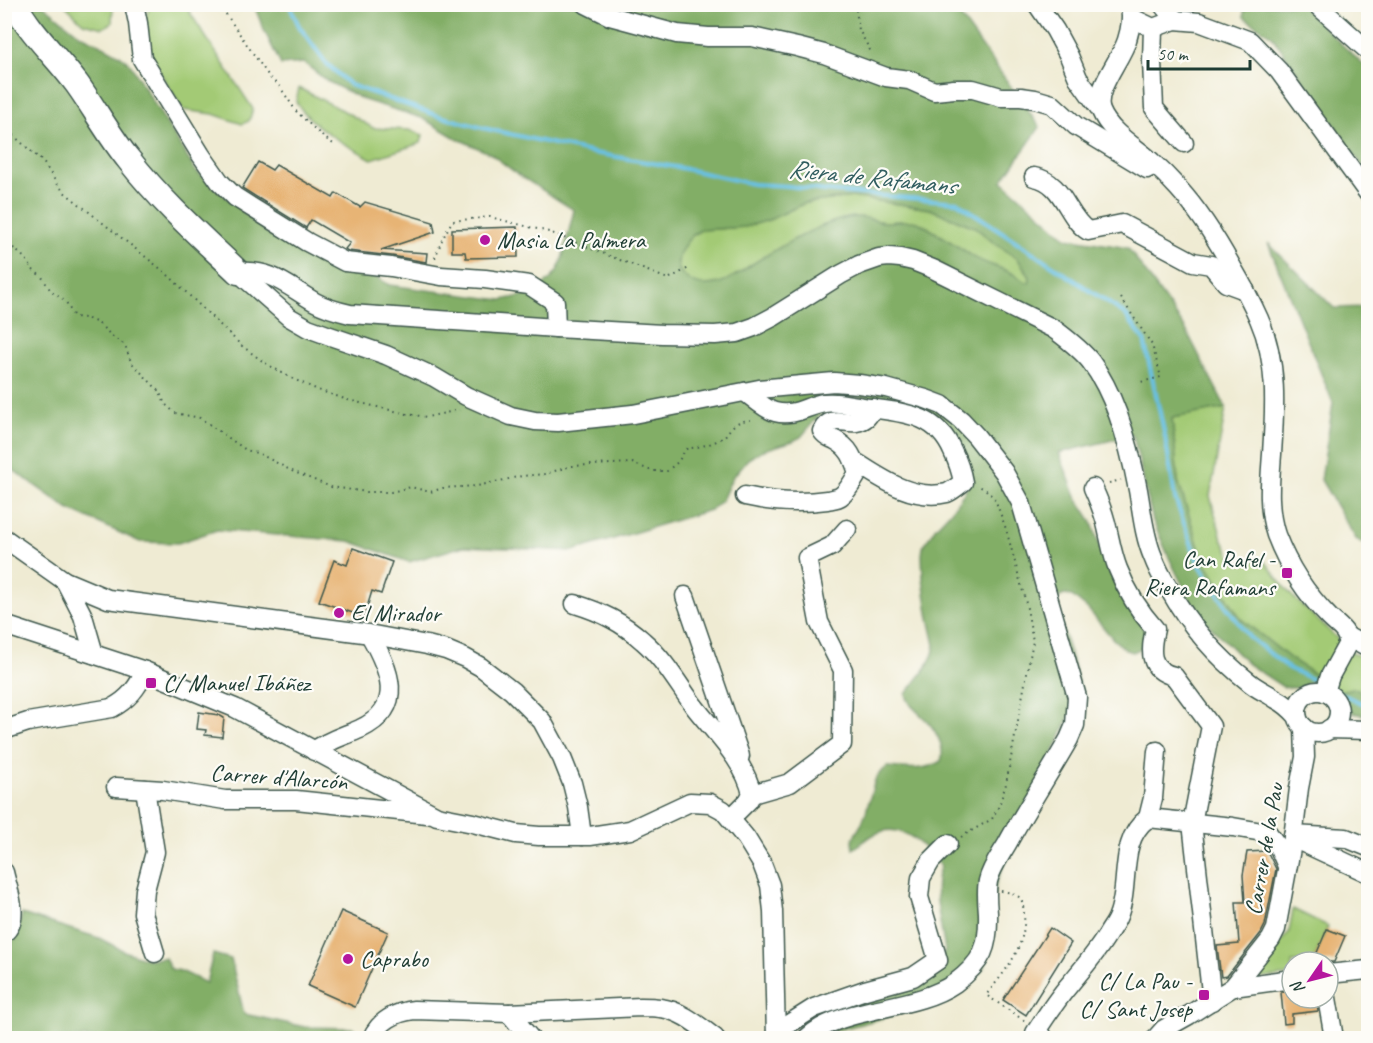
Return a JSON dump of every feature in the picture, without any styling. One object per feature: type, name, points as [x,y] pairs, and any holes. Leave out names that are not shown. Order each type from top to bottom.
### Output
[{"type":"main road","points":[[15,4],[27,23],[79,86],[138,172],[238,272]]},
{"type":"street","points":[[134,4],[142,59],[201,155],[220,182],[235,197],[307,242],[345,262],[391,267],[432,275],[529,285],[555,302],[556,328]]},
{"type":"street","points":[[585,4],[610,16],[677,34],[752,37],[797,47],[824,54],[886,77],[909,80],[934,91],[973,89],[1001,97],[1035,99],[1052,104],[1085,132],[1177,187]]},
{"type":"street","points":[[1037,4],[1055,30],[1078,78],[1108,123],[1153,163],[1194,205],[1213,233],[1260,321],[1272,364],[1275,405],[1269,499],[1275,532],[1292,569],[1306,589],[1321,609],[1343,629],[1346,645],[1330,676],[1322,700]]},
{"type":"street","points":[[1162,4],[1176,20]]},
{"type":"street","points":[[1316,4],[1365,48]]},
{"type":"street","points":[[1100,109],[1100,96],[1126,42],[1131,11],[1153,28]]},
{"type":"street","points":[[1153,28],[1176,20],[1199,22],[1250,41],[1279,71],[1368,193]]},
{"type":"street","points":[[1153,28],[1154,108],[1184,143]]},
{"type":"street","points":[[1035,177],[1052,184],[1080,226],[1088,231],[1122,224],[1193,262],[1211,265],[1226,283],[1245,290]]},
{"type":"street","points":[[238,272],[260,272],[279,279],[316,303],[350,314],[556,328],[715,335],[737,333],[754,327],[840,275],[879,258],[900,258],[933,269],[1054,329],[1068,339],[1091,362],[1113,403],[1127,442],[1152,556],[1185,616],[1207,643],[1250,684],[1278,699],[1315,732],[1325,730],[1367,732]]},
{"type":"street","points":[[238,272],[289,317],[330,336],[415,368],[466,396],[511,416],[535,421],[558,422],[633,414],[745,392],[834,382],[859,384],[886,388],[942,405],[976,436],[1004,472],[1021,503],[1077,697],[1074,725],[1069,739],[988,880],[985,949],[968,973],[952,984],[923,998],[843,1018],[807,1038]]},
{"type":"street","points":[[745,392],[773,412],[791,414],[823,403],[873,408],[915,415],[925,419],[937,428],[950,445],[962,472],[963,482],[948,492],[922,494],[905,491],[854,461]]},
{"type":"street","points":[[745,496],[792,502],[840,497],[858,473],[848,449],[826,436],[822,431],[831,420],[857,422],[866,418],[873,408]]},
{"type":"street","points":[[1093,488],[1124,584],[1135,604],[1155,629],[1151,649],[1156,666],[1174,676],[1211,726],[1192,823],[1212,1001]]},
{"type":"street","points":[[731,818],[752,794],[790,783],[842,744],[843,670],[819,622],[807,558],[832,546],[847,529]]},
{"type":"street","points":[[4,538],[65,581],[108,599],[370,635],[437,648],[482,666],[525,702],[542,721],[562,758],[572,783],[582,836]]},
{"type":"street","points":[[65,581],[83,616],[94,654]]},
{"type":"street","points":[[685,596],[741,756],[740,765]]},
{"type":"street","points":[[83,616],[95,603],[108,599]]},
{"type":"street","points":[[575,604],[616,620],[644,642],[664,663],[740,765],[752,794]]},
{"type":"street","points":[[4,625],[146,671],[235,708],[437,816],[516,834],[605,835],[630,830],[690,802],[710,803],[731,818],[746,838],[762,864],[770,885],[773,910],[776,1035]]},
{"type":"street","points":[[314,751],[328,741],[362,728],[384,711],[390,696],[389,677],[370,635]]},
{"type":"street","points":[[1346,645],[1368,648]]},
{"type":"street","points":[[4,730],[28,722],[112,708],[120,704],[138,687],[146,671]]},
{"type":"street","points":[[1278,699],[1322,700],[1367,732]]},
{"type":"street","name":"Carrer de la Pau","points":[[1156,1038],[1164,1029],[1233,987],[1271,939],[1276,928],[1293,837],[1305,757],[1298,706],[1322,700],[1336,722],[1325,730],[1305,757]]},
{"type":"street","points":[[1039,1034],[1051,1007],[1094,954],[1118,917],[1124,891],[1126,861],[1132,838],[1140,824],[1148,818],[1153,798],[1157,751]]},
{"type":"street","name":"Carrer d'Alarcón","points":[[116,787],[163,790],[225,800],[296,800],[437,816]]},
{"type":"street","points":[[145,789],[155,852],[145,890],[143,913],[155,953]]},
{"type":"street","points":[[1148,818],[1268,833],[1279,848],[1287,866]]},
{"type":"street","points":[[1293,837],[1346,838],[1368,847]]},
{"type":"street","points":[[1293,837],[1368,873]]},
{"type":"street","points":[[776,1035],[814,1008],[865,990],[913,977],[938,960],[919,897],[921,878],[931,861],[948,844]]},
{"type":"street","points":[[4,872],[14,915],[11,928],[4,933]]},
{"type":"street","points":[[1340,973],[1368,970]]},
{"type":"street","points":[[1233,987],[1280,981]]},
{"type":"street","points":[[372,1038],[385,1021],[403,1011],[509,1012],[641,1007],[662,1008],[682,1015],[715,1038]]},
{"type":"street","points":[[1330,1010],[1334,1038]]},
{"type":"street","points":[[509,1012],[530,1038]]},
{"type":"path","points":[[219,4],[270,78],[280,87],[296,111],[323,137],[335,145]]},
{"type":"path","points":[[855,4],[859,30],[872,54]]},
{"type":"path","points":[[4,127],[43,162],[64,192],[167,274],[242,346],[265,363],[291,378],[328,394],[406,414],[427,417],[480,403]]},
{"type":"path","points":[[432,275],[434,261],[452,220],[490,217],[549,232],[668,279],[691,267]]},
{"type":"path","points":[[4,240],[26,259],[51,291],[66,302],[74,317],[86,318],[98,323],[125,345],[131,362],[159,391],[165,404],[175,413],[200,418],[246,450],[260,454],[292,471],[331,487],[367,492],[391,492],[411,487],[430,492],[443,488],[477,486],[522,476],[545,474],[571,466],[632,463],[652,471],[667,471],[678,462],[686,449],[712,444],[727,435],[733,426],[741,421],[754,420],[773,412]]},
{"type":"path","points":[[1121,298],[1152,345],[1161,377],[1141,382]]},
{"type":"path","points":[[1093,488],[1136,476]]},
{"type":"path","points":[[948,844],[992,819],[999,806],[1006,784],[1033,640],[1016,565],[995,499],[986,490],[963,482]]},
{"type":"path","points":[[998,891],[1012,893],[1021,898],[1024,909],[1024,926],[1021,943],[1013,958],[986,995],[1039,1034]]},
{"type":"green space","points":[[5,5],[43,5],[79,34],[120,55],[130,64],[195,170],[273,238],[378,278],[389,285],[502,300],[530,294],[550,280],[562,260],[574,210],[517,174],[491,154],[456,138],[422,118],[364,100],[327,81],[304,63],[281,65],[254,5],[952,5],[1040,127],[1002,181],[1067,238],[1128,248],[1185,328],[1226,408],[1172,418],[1178,481],[1202,557],[1241,619],[1291,659],[1319,677],[1301,687],[1283,687],[1248,664],[1196,612],[1153,521],[1133,435],[1059,453],[1076,497],[1091,520],[1106,565],[1143,626],[1146,634],[1145,643],[1133,652],[1126,650],[1113,639],[1088,609],[1072,596],[1064,595],[1054,600],[1081,691],[996,883],[985,966],[969,983],[927,1006],[835,1031],[820,1014],[917,983],[945,951],[937,896],[938,874],[941,866],[912,837],[893,830],[873,835],[853,849],[852,840],[861,825],[879,774],[887,767],[928,767],[941,761],[942,749],[935,731],[910,704],[906,694],[926,668],[935,645],[923,579],[923,547],[935,528],[964,493],[967,486],[968,464],[959,444],[932,417],[879,397],[839,397],[821,413],[801,437],[761,451],[748,459],[732,478],[722,500],[710,510],[573,551],[464,546],[409,562],[349,541],[217,530],[178,543],[140,542],[68,509],[5,464]],"holes":[[[852,197],[930,209],[975,227],[1017,258],[1028,273],[1029,283],[977,259],[919,223],[883,222],[859,217],[833,222],[804,235],[719,283],[696,284],[687,279],[678,267],[683,248],[689,239],[701,230],[745,227],[769,220],[805,203]]]},
{"type":"green space","points":[[65,5],[113,5],[112,23],[103,28],[83,23]]},
{"type":"green space","points":[[151,5],[185,5],[253,109],[249,121],[242,124],[213,114],[183,110],[146,50],[144,20]]},
{"type":"green space","points":[[1244,5],[1300,5],[1368,69],[1368,174],[1272,36],[1244,17]]},
{"type":"green space","points":[[299,88],[373,128],[409,130],[423,135],[421,143],[372,159],[330,135],[311,120],[296,102]]},
{"type":"green space","points":[[852,197],[930,209],[975,227],[1017,258],[1028,273],[1029,283],[977,259],[918,223],[882,222],[859,217],[833,222],[804,235],[719,283],[696,284],[687,279],[678,267],[683,247],[693,235],[701,230],[745,227],[769,220],[805,203]]},
{"type":"green space","points":[[1268,243],[1334,308],[1368,307],[1368,547],[1356,539],[1321,480],[1333,403]]},
{"type":"green space","points":[[1226,408],[1210,496],[1222,539],[1231,556],[1240,564],[1264,561],[1294,598],[1353,653],[1368,661],[1368,695],[1353,688],[1340,691],[1291,659],[1241,619],[1202,557],[1178,481],[1172,418]]},
{"type":"green space","points":[[1353,688],[1368,695],[1368,716],[1353,713],[1340,691]]},
{"type":"green space","points":[[1293,909],[1328,926],[1318,950],[1280,950],[1280,976],[1257,979],[1255,973],[1289,932]]},
{"type":"green space","points":[[22,914],[99,938],[126,952],[147,959],[165,958],[171,969],[181,971],[206,983],[213,954],[231,959],[244,1014],[305,1027],[353,1028],[360,1037],[5,1038],[5,948],[15,937]]},
{"type":"building","points":[[258,162],[272,170],[276,165],[333,198],[336,193],[360,207],[365,202],[433,222],[435,232],[381,250],[427,253],[426,262],[348,251],[345,249],[350,243],[311,220],[306,228],[242,188]]},
{"type":"building","name":"Masia La Palmera","points":[[517,227],[518,257],[466,258],[465,252],[452,252],[452,229]]},
{"type":"building","points":[[353,548],[392,562],[381,594],[372,591],[364,617],[319,601],[334,560],[347,565]]},
{"type":"building","points":[[199,712],[224,718],[222,737],[205,735],[206,730],[197,729]]},
{"type":"building","points":[[1267,851],[1276,869],[1265,925],[1227,976],[1221,977],[1217,946],[1239,944],[1236,902],[1245,902],[1243,875],[1247,852]]},
{"type":"building","name":"Caprabo","points":[[341,911],[388,932],[355,1007],[308,986]]},
{"type":"building","points":[[1050,928],[1071,943],[1026,1015],[1003,1000]]},
{"type":"building","points":[[1327,929],[1345,936],[1339,950],[1318,950]]},
{"type":"building","points":[[1283,1010],[1318,1010],[1292,1014],[1292,1023],[1284,1024]]},
{"type":"waterway","name":"Riera de Rafamans","points":[[289,4],[299,26],[325,62],[350,85],[439,116],[594,153],[681,168],[753,184],[957,202],[1125,314],[1144,340],[1165,436],[1175,498],[1198,562],[1249,637],[1290,669],[1322,684]]},
{"type":"waterway","name":"Riera de Rafamans","points":[[1331,689],[1368,706]]},
{"type":"place","name":"Masia La Palmera","points":[[485,240]]},
{"type":"place","name":"Can Rafel - Riera Rafamans","points":[[1287,573]]},
{"type":"place","name":"El Mirador","points":[[339,613]]},
{"type":"place","name":"C/ Manuel Ibáñez","points":[[151,683]]},
{"type":"place","name":"Caprabo","points":[[348,959]]},
{"type":"place","name":"C/ La Pau - C/ Sant Josep","points":[[1204,995]]}]
